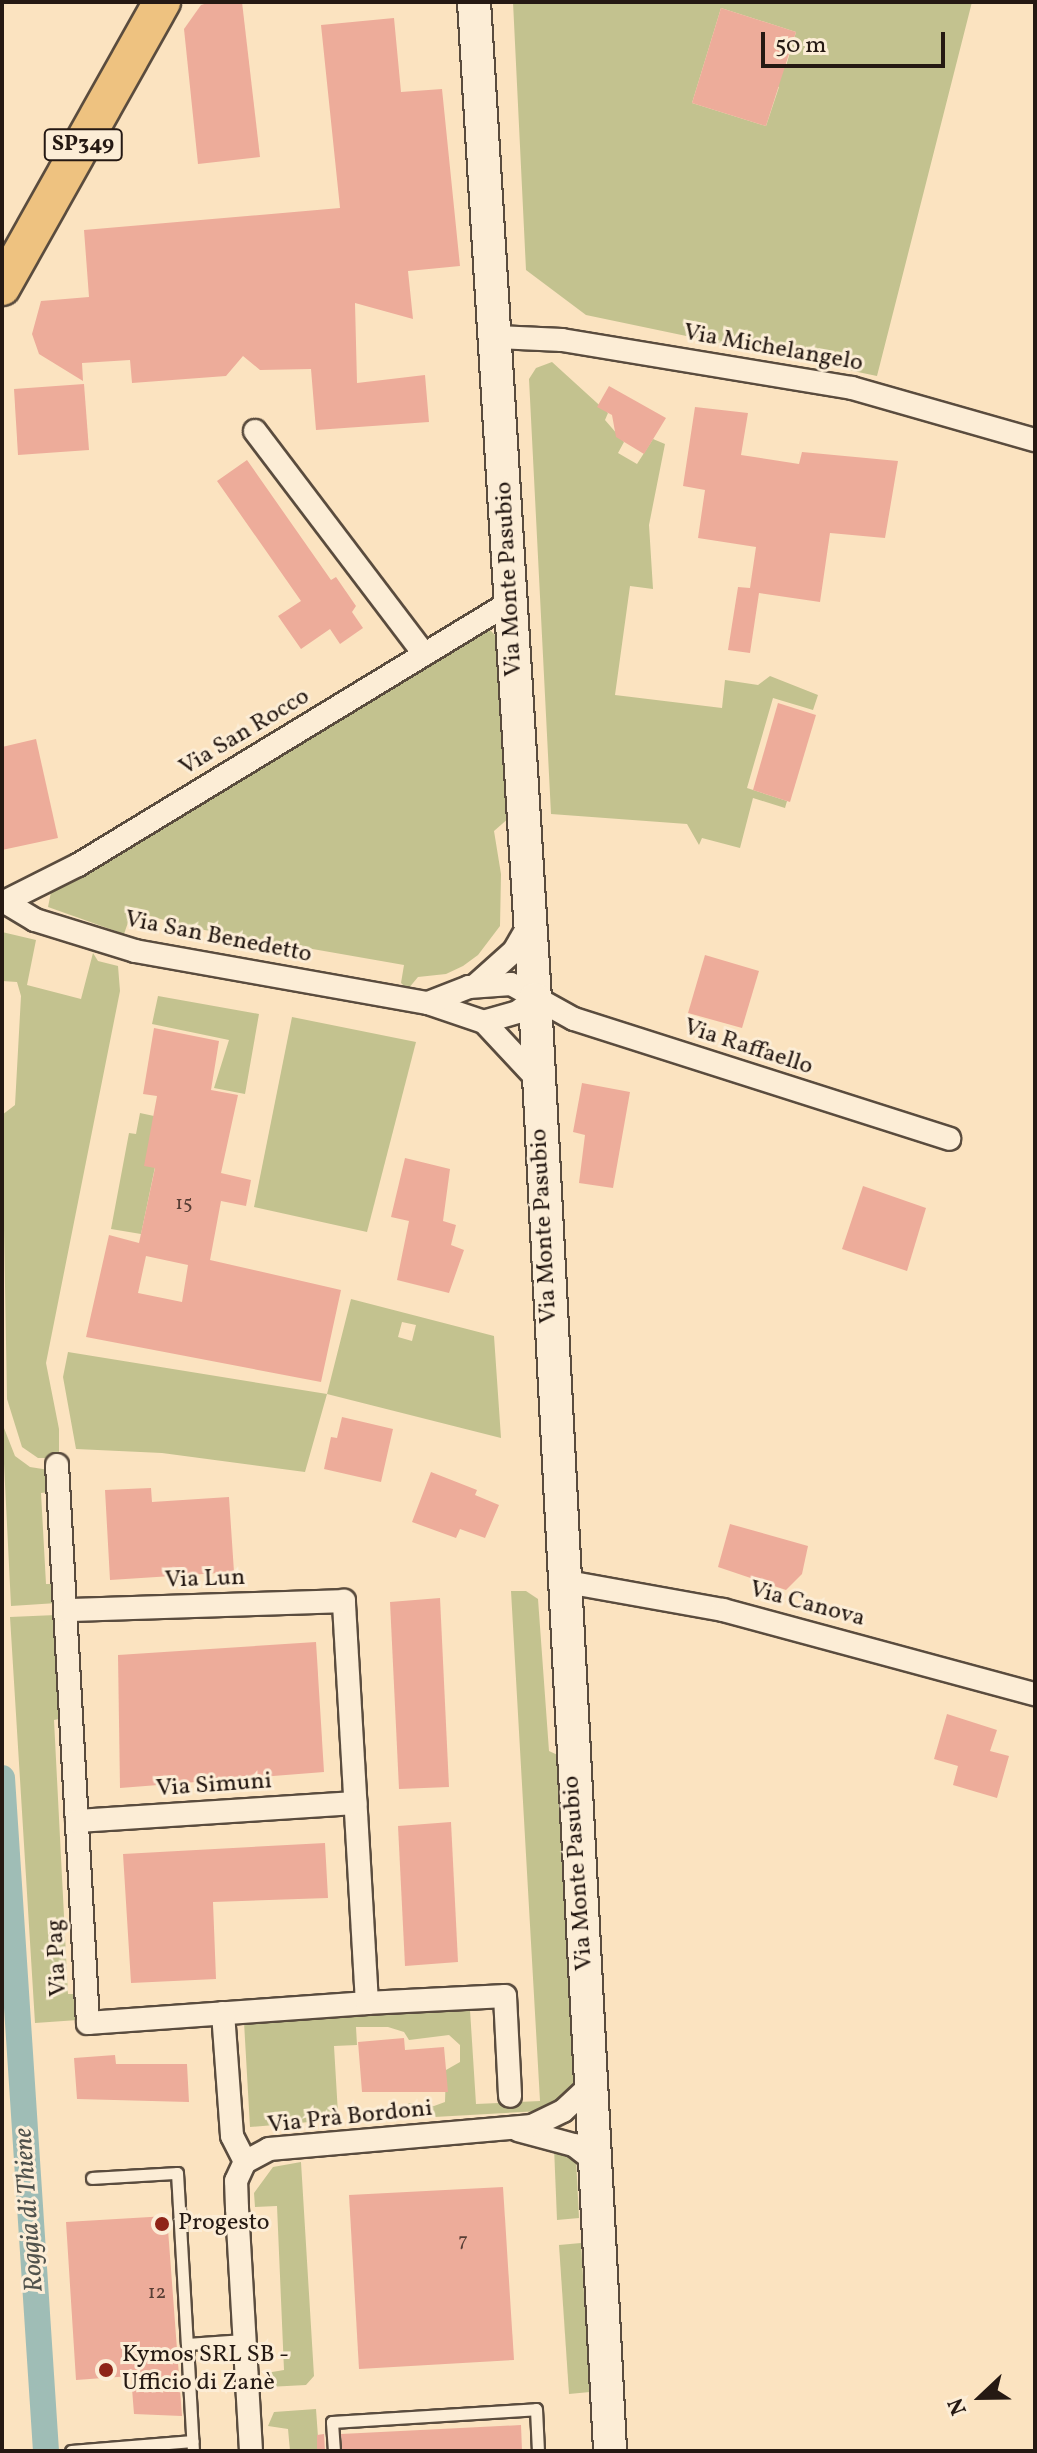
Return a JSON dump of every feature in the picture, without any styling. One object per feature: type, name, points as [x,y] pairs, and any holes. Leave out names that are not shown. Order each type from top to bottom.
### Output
[{"type":"main road","name":"SP349","points":[[2,287],[162,2]]},
{"type":"main road","name":"Via Monte Pasubio","points":[[474,2],[497,337],[535,999],[562,1581],[597,2163],[610,2451]]},
{"type":"street","name":"Via Michelangelo","points":[[497,337],[562,340],[852,388],[1035,440]]},
{"type":"street","points":[[255,431],[424,654]]},
{"type":"street","name":"Via San Rocco","points":[[3,902],[78,865],[512,601]]},
{"type":"street","name":"Via San Benedetto","points":[[3,902],[35,920],[135,951],[428,1003],[484,1022]]},
{"type":"street","points":[[473,987],[514,951],[529,923]]},
{"type":"street","name":"Via San Benedetto","points":[[428,1003],[473,987],[511,984],[535,999]]},
{"type":"street","points":[[535,999],[518,1012],[484,1022],[538,1080]]},
{"type":"street","name":"Via Raffaello","points":[[535,999],[574,1019],[949,1139]]},
{"type":"street","name":"Via Pag","points":[[57,1465],[88,2023],[505,1996],[510,2096]]},
{"type":"street","name":"Via Canova","points":[[562,1581],[723,1610],[1035,1694]]},
{"type":"street","name":"Via Lun","points":[[67,1610],[344,1601],[355,1803]]},
{"type":"street","points":[[355,1803],[367,2003]]},
{"type":"street","name":"Via Simuni","points":[[77,1821],[355,1803]]},
{"type":"street","points":[[223,2013],[232,2136],[245,2162]]},
{"type":"street","name":"Via Prà Bordoni","points":[[251,2451],[236,2181],[245,2162],[269,2149],[514,2130],[556,2115],[592,2084]]},
{"type":"street","name":"Via Prà Bordoni","points":[[514,2130],[574,2145],[597,2163]]},
{"type":"lane","points":[[71,2451],[193,2446],[177,2173],[92,2178]]},
{"type":"lane","points":[[187,2344],[244,2340]]},
{"type":"lane","points":[[334,2451],[332,2422],[536,2409],[538,2451]]},
{"type":"shaded area","points":[[513,2],[972,2],[877,376],[586,315],[526,270]],"holes":[[[721,8],[796,32],[786,66],[763,81],[779,87],[766,126],[692,103]]]},
{"type":"shaded area","points":[[552,362],[608,413],[605,420],[624,442],[618,453],[637,464],[653,439],[665,444],[649,525],[653,589],[630,586],[615,695],[722,708],[725,680],[758,685],[770,676],[818,695],[813,710],[773,698],[747,788],[787,801],[785,808],[753,798],[740,848],[702,838],[699,845],[687,824],[551,814],[529,379],[536,368]]},
{"type":"shaded area","points":[[487,627],[499,639],[511,816],[494,831],[501,874],[500,926],[478,955],[463,966],[446,974],[418,977],[408,989],[401,983],[404,965],[193,928],[132,911],[124,934],[48,907],[51,892]]},
{"type":"shaded area","points":[[2,932],[36,940],[27,985],[81,999],[93,953],[98,961],[118,966],[120,991],[46,1363],[59,1429],[59,1458],[38,1458],[22,1447],[7,1399],[2,1115],[15,1105],[21,996],[17,982],[2,981]]},
{"type":"shaded area","points":[[158,996],[259,1014],[245,1094],[214,1088],[229,1040],[152,1024]]},
{"type":"shaded area","points":[[292,1017],[416,1042],[367,1232],[254,1207]]},
{"type":"shaded area","points":[[140,1113],[154,1116],[155,1167],[141,1234],[111,1229],[129,1133],[136,1134]]},
{"type":"shaded area","points":[[351,1299],[494,1336],[501,1438],[327,1394]],"holes":[[[402,1322],[416,1325],[412,1341],[398,1337]]]},
{"type":"shaded area","points":[[68,1352],[327,1394],[305,1472],[162,1453],[76,1449],[63,1377]]},
{"type":"shaded area","points":[[2,1423],[15,1456],[30,1467],[49,1470],[50,1492],[41,1493],[46,1584],[56,1584],[57,1603],[11,1606]]},
{"type":"shaded area","points":[[511,1591],[526,1591],[538,1599],[549,1751],[562,1757],[579,2077],[564,2099],[541,2111],[399,2119],[409,2103],[434,2106],[445,2102],[446,2070],[460,2062],[460,2045],[449,2035],[409,2040],[404,2032],[388,2027],[356,2027],[357,2045],[334,2046],[338,2114],[333,2120],[250,2127],[244,2022],[470,2010],[476,2104],[540,2101]]},
{"type":"shaded area","points":[[56,1615],[64,1718],[54,1720],[68,1994],[78,1994],[78,2020],[35,2023],[10,1617]]},
{"type":"shaded area","points":[[554,2147],[576,2159],[579,2218],[557,2220]]},
{"type":"shaded area","points":[[301,2162],[314,2376],[306,2385],[268,2387],[266,2373],[284,2370],[277,2206],[255,2207],[254,2193],[273,2167]]},
{"type":"shaded area","points":[[581,2243],[590,2392],[569,2394],[559,2245]]},
{"type":"shaded area","points":[[316,2409],[319,2451],[290,2451],[288,2429],[268,2426],[274,2412]]},
{"type":"building","points":[[242,2],[260,157],[198,164],[184,29],[201,5]]},
{"type":"building","points":[[721,8],[796,32],[766,126],[692,103]]},
{"type":"building","points":[[394,18],[401,92],[442,89],[460,266],[408,271],[413,319],[355,303],[357,383],[425,375],[429,422],[316,430],[311,369],[260,370],[243,356],[226,376],[132,383],[130,360],[82,363],[83,381],[39,354],[32,334],[41,301],[89,297],[84,230],[340,208],[321,25]]},
{"type":"building","points":[[84,384],[89,450],[18,455],[14,389]]},
{"type":"building","points":[[609,386],[666,418],[644,454],[616,437],[612,415],[597,407]]},
{"type":"building","points":[[695,407],[748,413],[741,455],[799,464],[802,452],[898,461],[885,538],[830,533],[820,602],[759,593],[750,653],[728,650],[738,587],[750,588],[756,547],[698,538],[705,490],[683,486]]},
{"type":"building","points":[[247,460],[331,580],[336,577],[356,606],[352,612],[363,628],[340,644],[330,629],[301,649],[278,616],[301,601],[217,481]]},
{"type":"building","points":[[778,703],[816,715],[790,802],[753,790]]},
{"type":"building","points":[[36,739],[58,838],[2,850],[2,747]]},
{"type":"building","points":[[705,955],[759,971],[742,1028],[688,1013]]},
{"type":"building","points":[[154,1028],[219,1041],[211,1090],[238,1095],[221,1173],[251,1180],[246,1206],[221,1201],[210,1260],[341,1290],[321,1382],[86,1337],[109,1235],[139,1243],[155,1168],[144,1166],[157,1096],[143,1094]],"holes":[[[146,1256],[188,1265],[182,1302],[138,1293]]]},
{"type":"building","points":[[582,1083],[630,1092],[613,1188],[579,1183],[585,1135],[573,1132]]},
{"type":"building","points":[[405,1158],[450,1169],[443,1221],[456,1225],[451,1245],[464,1250],[449,1293],[397,1280],[409,1221],[391,1217]]},
{"type":"building","points":[[863,1186],[926,1208],[907,1271],[842,1249]]},
{"type":"building","points":[[342,1417],[393,1429],[381,1482],[324,1469],[331,1437],[337,1438]]},
{"type":"building","points":[[431,1472],[477,1490],[475,1495],[499,1505],[485,1538],[460,1529],[456,1538],[412,1522]]},
{"type":"building","points":[[151,1488],[152,1502],[229,1497],[234,1572],[110,1580],[105,1490]]},
{"type":"building","points":[[730,1524],[808,1546],[802,1574],[786,1590],[718,1567]]},
{"type":"building","points":[[440,1598],[449,1787],[399,1789],[390,1602]]},
{"type":"building","points":[[316,1642],[324,1772],[120,1788],[118,1655]]},
{"type":"building","points":[[947,1714],[997,1730],[990,1751],[1009,1756],[997,1798],[953,1785],[958,1766],[934,1759]]},
{"type":"building","points":[[451,1822],[458,1962],[405,1966],[398,1826]]},
{"type":"building","points":[[325,1843],[328,1898],[213,1902],[216,1979],[131,1983],[123,1854]]},
{"type":"building","points":[[404,2038],[405,2050],[444,2047],[448,2092],[362,2092],[358,2042]]},
{"type":"building","points":[[115,2055],[116,2064],[187,2064],[189,2102],[77,2099],[74,2058]]},
{"type":"building","points":[[503,2187],[514,2360],[359,2369],[349,2195]]},
{"type":"building","points":[[167,2216],[182,2416],[134,2414],[131,2376],[76,2380],[66,2222]]},
{"type":"building","points":[[521,2425],[522,2451],[342,2451],[341,2434]]},
{"type":"building","points":[[324,2434],[325,2451],[317,2451],[317,2435]]},
{"type":"waterway","name":"Roggia di Thiene","points":[[2,1778],[46,2451]]},
{"type":"place","name":"Progesto","points":[[162,2224]]},
{"type":"place","name":"Kymos SRL SB - Ufficio di Zanè","points":[[106,2370]]}]
